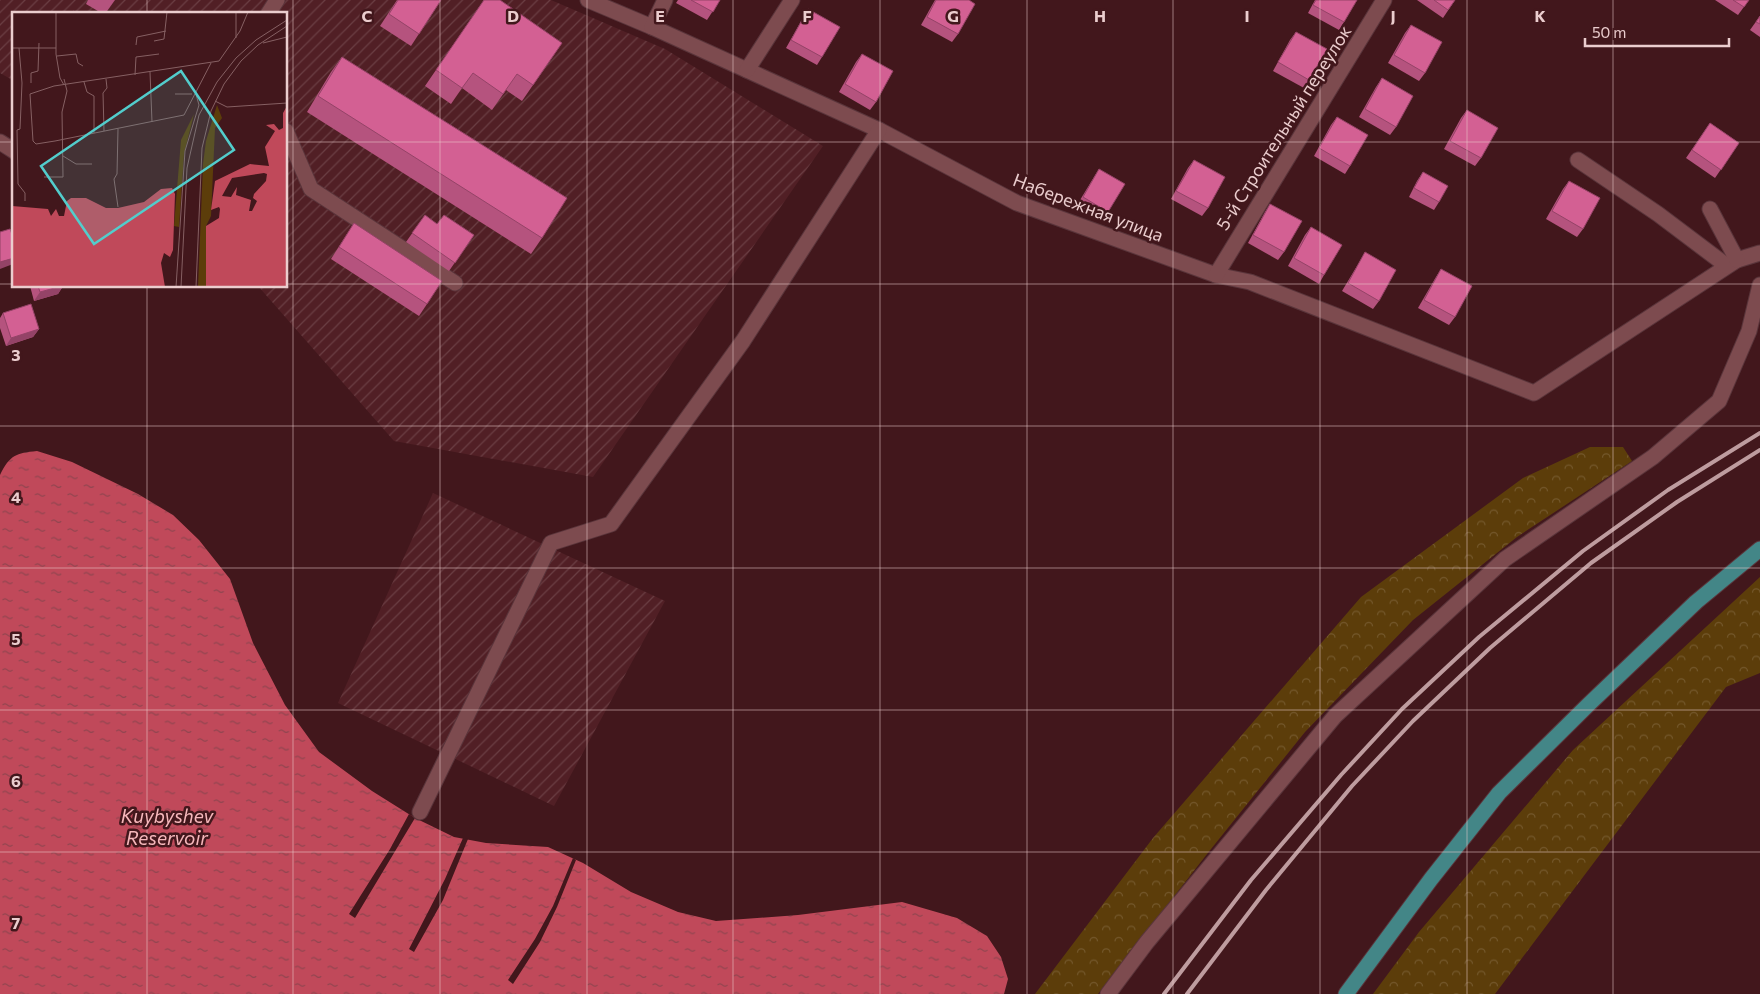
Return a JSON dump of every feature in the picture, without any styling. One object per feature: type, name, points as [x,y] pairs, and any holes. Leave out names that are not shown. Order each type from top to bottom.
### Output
[{"type":"main road","points":[[1346,994],[1431,879],[1499,793],[1696,602],[1760,549]]},
{"type":"street","points":[[269,12],[277,0]]},
{"type":"street","name":"Набережная улица","points":[[588,0],[879,130],[1017,203],[1216,275],[1250,282],[1534,393],[1732,263]]},
{"type":"street","points":[[652,27],[665,0]]},
{"type":"street","points":[[747,70],[792,0]]},
{"type":"street","name":"5-й Строительный переулок","points":[[1216,275],[1384,0]]},
{"type":"street","points":[[420,812],[551,544],[611,524],[743,341],[879,130]]},
{"type":"street","points":[[288,136],[311,189],[455,283]]},
{"type":"street","points":[[0,142],[12,150]]},
{"type":"street","points":[[1578,160],[1732,263]]},
{"type":"street","points":[[1710,209],[1732,263]]},
{"type":"street","points":[[1732,263],[1760,253]]},
{"type":"street","points":[[1108,994],[1147,942],[1335,716],[1505,559],[1653,457],[1719,401],[1749,331],[1760,284]]},
{"type":"shaded area","points":[[0,0],[551,0],[665,49],[823,146],[593,477],[394,441],[260,288],[288,288],[288,12],[12,12],[12,80],[0,73]]},
{"type":"shaded area","points":[[433,493],[665,601],[554,806],[338,703]]},
{"type":"green space","points":[[1590,447],[1623,447],[1632,461],[1517,537],[1413,620],[1305,732],[1098,994],[1035,994],[1153,838],[1361,597],[1523,478]]},
{"type":"green space","points":[[1760,577],[1760,673],[1726,687],[1495,994],[1373,994],[1419,932],[1573,750]]},
{"type":"water","name":"Kuybyshev Reservoir","points":[[37,451],[72,462],[138,494],[173,515],[199,540],[230,579],[253,643],[285,705],[319,752],[372,791],[415,818],[454,837],[486,843],[548,847],[583,863],[631,892],[678,912],[716,921],[798,915],[902,902],[957,918],[987,936],[1001,957],[1008,979],[1004,994],[0,994],[0,475],[14,456]]},
{"type":"pier","points":[[409,814],[415,818],[355,918],[349,914],[390,849]]},
{"type":"pier","points":[[463,838],[468,839],[443,900],[414,952],[409,949],[445,879]]},
{"type":"pier","points":[[573,858],[576,860],[557,907],[540,942],[513,984],[508,980],[535,939],[553,906]]},
{"type":"building","points":[[398,0],[441,0],[419,34],[389,14]]},
{"type":"building","points":[[484,0],[500,0],[562,43],[533,85],[517,74],[503,94],[473,73],[462,88],[436,70]]},
{"type":"building","points":[[691,0],[720,0],[713,12]]},
{"type":"building","points":[[936,0],[969,0],[975,4],[958,34],[927,17]]},
{"type":"building","points":[[1316,0],[1357,0],[1344,22],[1313,5]]},
{"type":"building","points":[[1434,0],[1455,0],[1448,10]]},
{"type":"building","points":[[1733,0],[1749,0],[1744,7]]},
{"type":"building","points":[[808,9],[840,27],[822,57],[791,40]]},
{"type":"building","points":[[1760,16],[1760,24],[1756,22]]},
{"type":"building","points":[[1411,25],[1442,42],[1425,73],[1394,55]]},
{"type":"building","points":[[1296,32],[1327,49],[1309,80],[1278,62]]},
{"type":"building","points":[[862,54],[893,71],[876,102],[845,84]]},
{"type":"building","points":[[342,57],[567,198],[542,238],[318,96]]},
{"type":"building","points":[[1382,78],[1413,96],[1396,127],[1365,109]]},
{"type":"building","points":[[1467,110],[1498,128],[1481,158],[1450,141]]},
{"type":"building","points":[[1337,117],[1368,135],[1350,166],[1319,148]]},
{"type":"building","points":[[1710,123],[1739,143],[1721,170],[1692,150]]},
{"type":"building","points":[[1194,160],[1225,177],[1208,208],[1176,191]]},
{"type":"building","points":[[1099,169],[1125,184],[1108,212],[1083,197]]},
{"type":"building","points":[[1423,172],[1448,186],[1439,202],[1414,188]]},
{"type":"building","points":[[1569,181],[1600,198],[1583,229],[1552,211]]},
{"type":"building","points":[[1270,204],[1302,221],[1284,252],[1253,235]]},
{"type":"building","points":[[425,215],[437,224],[444,215],[474,235],[455,263],[412,233]]},
{"type":"building","points":[[354,223],[442,281],[427,304],[339,247]]},
{"type":"building","points":[[1311,227],[1342,245],[1324,275],[1294,258]]},
{"type":"building","points":[[10,229],[12,234],[12,259],[0,262],[0,232]]},
{"type":"building","points":[[1365,252],[1396,270],[1379,301],[1348,283]]},
{"type":"building","points":[[1441,269],[1472,286],[1455,317],[1424,300]]},
{"type":"building","points":[[39,288],[55,288],[40,292]]},
{"type":"building","points":[[31,304],[39,329],[11,338],[3,313]]},
{"type":"railway","points":[[1164,994],[1251,880],[1341,775],[1402,709],[1479,637],[1583,551],[1668,490],[1760,433]]},
{"type":"railway","points":[[1187,994],[1266,890],[1352,786],[1413,721],[1490,648],[1591,563],[1677,502],[1760,450]]}]
